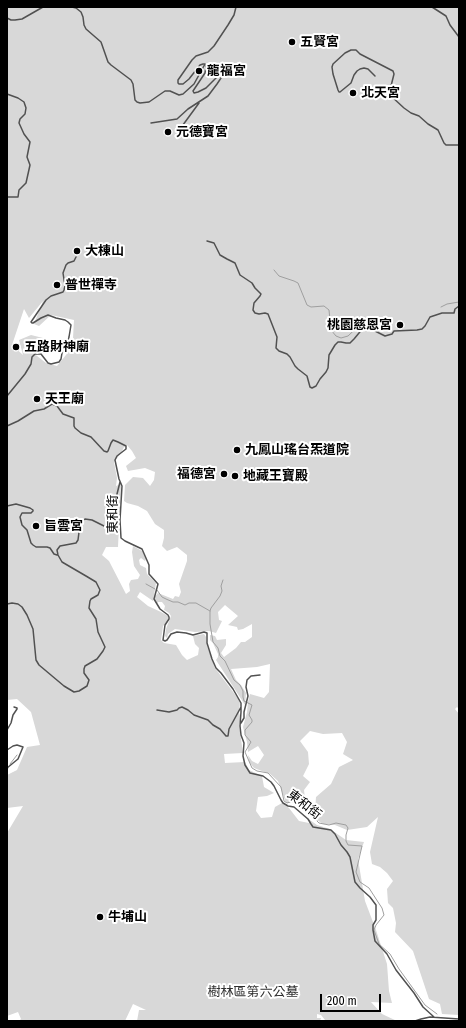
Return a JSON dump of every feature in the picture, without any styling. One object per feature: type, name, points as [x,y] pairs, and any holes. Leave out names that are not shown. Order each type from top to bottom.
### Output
[{"type":"street","points":[[7,18],[11,20],[22,19],[43,7]]},
{"type":"street","points":[[72,7],[81,12],[86,29],[100,42],[108,62],[131,80],[135,100],[137,102],[149,102],[165,91],[170,91],[179,95],[183,94],[194,84],[205,64]]},
{"type":"street","points":[[205,64],[200,65],[183,84],[178,83],[178,80],[192,60],[196,56],[208,52],[214,46],[234,15],[236,7]]},
{"type":"street","points":[[432,7],[446,16],[459,38]]},
{"type":"street","points":[[375,76],[368,69],[360,69],[354,75],[350,83],[339,92],[332,68],[333,64],[345,53],[351,50],[356,50],[360,54],[394,71],[389,94],[404,108],[419,116],[438,130],[446,145],[459,145]]},
{"type":"street","points":[[151,123],[177,119],[188,109],[208,96],[221,78],[218,76],[206,88],[194,93],[193,91],[205,73],[205,64]]},
{"type":"street","points":[[7,94],[24,102],[26,114],[20,119],[20,123],[24,134],[30,142],[27,157],[30,165],[26,183],[19,190],[18,197],[7,197]]},
{"type":"street","points":[[180,129],[200,101]]},
{"type":"street","points":[[207,241],[214,243],[220,255],[235,263],[240,275],[252,283],[261,294],[254,303],[253,310],[255,313],[268,314],[277,337],[276,348],[290,357],[295,366],[307,376],[309,384],[312,388],[316,386],[326,372],[328,368],[329,355],[335,345],[338,342],[346,344],[350,343],[364,327],[385,336],[388,336],[394,331],[422,329],[430,317],[442,313],[454,313],[455,309],[459,306]]},
{"type":"street","points":[[7,396],[25,374],[31,364],[32,357],[35,354],[41,354],[48,363],[51,364],[59,362],[61,359],[62,352],[67,346],[71,325],[65,320],[50,315],[33,323],[31,322],[46,300],[64,290],[65,286],[63,273],[66,265],[74,261],[76,257]]},
{"type":"street","points":[[7,426],[18,422],[34,411],[44,409],[51,404],[55,405],[63,414],[74,418],[75,428],[81,433],[91,437],[104,451],[108,451],[113,440],[126,446],[126,449],[117,456],[115,460],[120,482]]},
{"type":"street","name":"東和街","points":[[58,555],[57,550],[60,546],[76,543],[78,540],[80,524],[85,519],[92,520],[104,526],[109,524],[120,482]]},
{"type":"street","name":"東和街","points":[[120,482],[122,484],[120,520],[121,538],[122,540],[142,549],[149,563],[149,574],[158,584],[154,599],[160,609],[168,614],[169,617],[165,625],[163,640],[167,640],[170,634],[177,632],[192,635],[204,632],[207,633],[207,643],[216,668],[233,689],[241,706],[240,724],[241,735],[244,743],[243,761],[248,770],[250,773],[263,776],[271,782],[283,803],[294,807],[308,819],[314,827],[331,830],[335,834],[347,852],[351,862],[355,882],[376,905],[376,920],[373,925],[375,941],[387,954],[396,970],[423,1007],[434,1017]]},
{"type":"street","points":[[7,506],[16,504],[33,510],[31,513],[22,514],[20,518],[22,525],[27,530],[33,546],[50,548],[54,554],[58,555],[62,562],[96,582],[100,590],[98,595],[91,599],[89,608],[96,619],[98,632],[105,647],[97,659],[85,666],[84,673],[89,680],[87,686],[74,692],[64,686],[39,665],[36,660],[33,629],[27,615],[18,604],[7,604]]},
{"type":"street","points":[[240,724],[244,718],[248,696],[246,687],[247,680],[251,676],[260,675]]},
{"type":"street","points":[[157,710],[169,712],[182,707],[194,715],[208,720],[226,736],[228,736],[229,729],[241,706]]},
{"type":"street","points":[[7,730],[17,709],[14,707]]},
{"type":"street","points":[[7,750],[17,745],[23,747],[18,759],[7,768]]},
{"type":"street","points":[[415,1021],[434,1017],[459,1019]]},
{"type":"green space","name":"樹林區第六公墓","points":[[7,7],[459,7],[459,709],[457,707],[455,709],[459,714],[459,1015],[442,1014],[440,1004],[429,999],[413,951],[395,932],[396,923],[393,908],[388,903],[387,889],[393,881],[380,867],[372,864],[370,852],[378,817],[367,827],[347,830],[335,825],[323,824],[310,815],[315,811],[316,797],[331,784],[339,767],[353,760],[343,754],[347,742],[342,733],[323,734],[310,731],[300,741],[308,752],[309,764],[303,776],[310,782],[304,790],[305,799],[295,803],[286,803],[278,781],[270,774],[254,768],[249,762],[248,755],[252,761],[258,764],[264,755],[258,746],[248,752],[243,727],[250,694],[264,698],[269,692],[270,664],[257,667],[231,669],[236,680],[246,693],[245,705],[216,660],[218,654],[210,640],[210,635],[215,636],[217,640],[226,639],[226,645],[221,653],[224,657],[241,642],[245,642],[252,637],[252,624],[238,630],[237,627],[228,625],[238,616],[225,605],[218,612],[219,620],[222,621],[216,633],[209,631],[195,632],[175,629],[168,634],[167,638],[165,636],[171,616],[164,610],[165,606],[162,602],[158,602],[157,604],[155,602],[155,596],[158,593],[173,599],[175,596],[179,597],[181,592],[179,584],[187,561],[187,555],[177,547],[167,551],[162,546],[164,530],[155,524],[147,511],[124,501],[125,485],[133,477],[143,478],[150,486],[154,480],[155,472],[145,468],[128,471],[126,466],[136,458],[127,445],[114,462],[117,478],[116,486],[121,484],[118,547],[106,547],[102,555],[109,561],[126,594],[130,591],[129,584],[131,580],[138,579],[140,575],[134,566],[132,552],[133,546],[142,551],[146,559],[145,561],[141,558],[139,560],[140,565],[146,568],[147,574],[156,583],[153,601],[140,592],[137,597],[148,606],[168,616],[168,621],[163,626],[161,640],[164,643],[176,645],[187,660],[198,655],[199,648],[195,644],[193,636],[204,634],[206,637],[207,646],[215,668],[240,701],[239,713],[241,718],[239,725],[243,753],[224,754],[225,763],[245,762],[249,770],[262,776],[264,787],[274,793],[267,796],[258,797],[256,811],[261,818],[272,817],[275,807],[282,803],[289,808],[299,821],[309,823],[309,821],[300,813],[317,825],[330,829],[346,840],[364,842],[358,859],[365,901],[387,964],[389,991],[392,1003],[371,1002],[382,1014],[397,1021],[324,1021],[325,1020],[321,1015],[317,1014],[317,1018],[321,1018],[320,1021],[137,1021],[139,1010],[146,1010],[133,1004],[125,1021],[19,1021],[21,1019],[18,1012],[7,1016],[7,833],[23,806],[7,808],[7,775],[17,770],[27,747],[40,745],[31,712],[17,699],[7,700]],"holes":[[[43,301],[34,324],[39,326],[51,315],[74,320],[73,338],[78,345],[70,350],[57,366],[46,363],[32,352],[33,344],[42,343],[43,338],[31,335],[19,340],[23,355],[12,345],[24,309],[29,318]]]},
{"type":"waterway","points":[[274,270],[279,276],[298,283],[307,305],[311,307],[324,306],[329,310],[331,330],[336,336],[341,338],[348,336],[365,320],[378,324],[384,329],[390,330]]},
{"type":"waterway","points":[[441,307],[447,304],[459,302]]},
{"type":"waterway","points":[[223,580],[220,596],[210,611],[210,624],[213,642],[218,648],[220,656],[225,661],[234,680],[240,685],[243,691],[244,701],[252,705],[249,715],[252,722],[245,730],[245,735],[251,742],[245,752],[252,768],[257,771],[268,773],[281,787],[284,801],[287,803],[297,800],[304,800],[307,802],[310,809],[314,811],[319,823],[329,825],[336,823],[346,825],[348,828],[346,835],[348,845],[362,846],[356,872],[360,882],[369,888],[382,908],[384,915],[374,930],[379,944],[390,954],[425,1005],[437,1014]]},
{"type":"waterway","points":[[146,584],[155,589]]},
{"type":"waterway","points":[[157,590],[162,597],[173,602],[178,602],[185,605],[189,603],[196,603],[210,611]]},
{"type":"waterway","points":[[10,764],[17,755]]},
{"type":"place","name":"五賢宮","points":[[292,42]]},
{"type":"place","name":"龍福宮","points":[[199,71]]},
{"type":"place","name":"北天宮","points":[[353,93]]},
{"type":"place","name":"元德寶宮","points":[[168,132]]},
{"type":"place","name":"大棟山","points":[[77,251]]},
{"type":"place","name":"普世禪寺","points":[[57,285]]},
{"type":"place","name":"桃園慈恩宮","points":[[400,325]]},
{"type":"place","name":"五路財神廟","points":[[16,347]]},
{"type":"place","name":"天王廟","points":[[37,399]]},
{"type":"place","name":"九鳳山瑤台炁道院","points":[[237,450]]},
{"type":"place","name":"福德宮","points":[[224,474]]},
{"type":"place","name":"地藏王寶殿","points":[[235,476]]},
{"type":"place","name":"旨雲宮","points":[[36,526]]},
{"type":"place","name":"牛埔山","points":[[100,917]]}]
